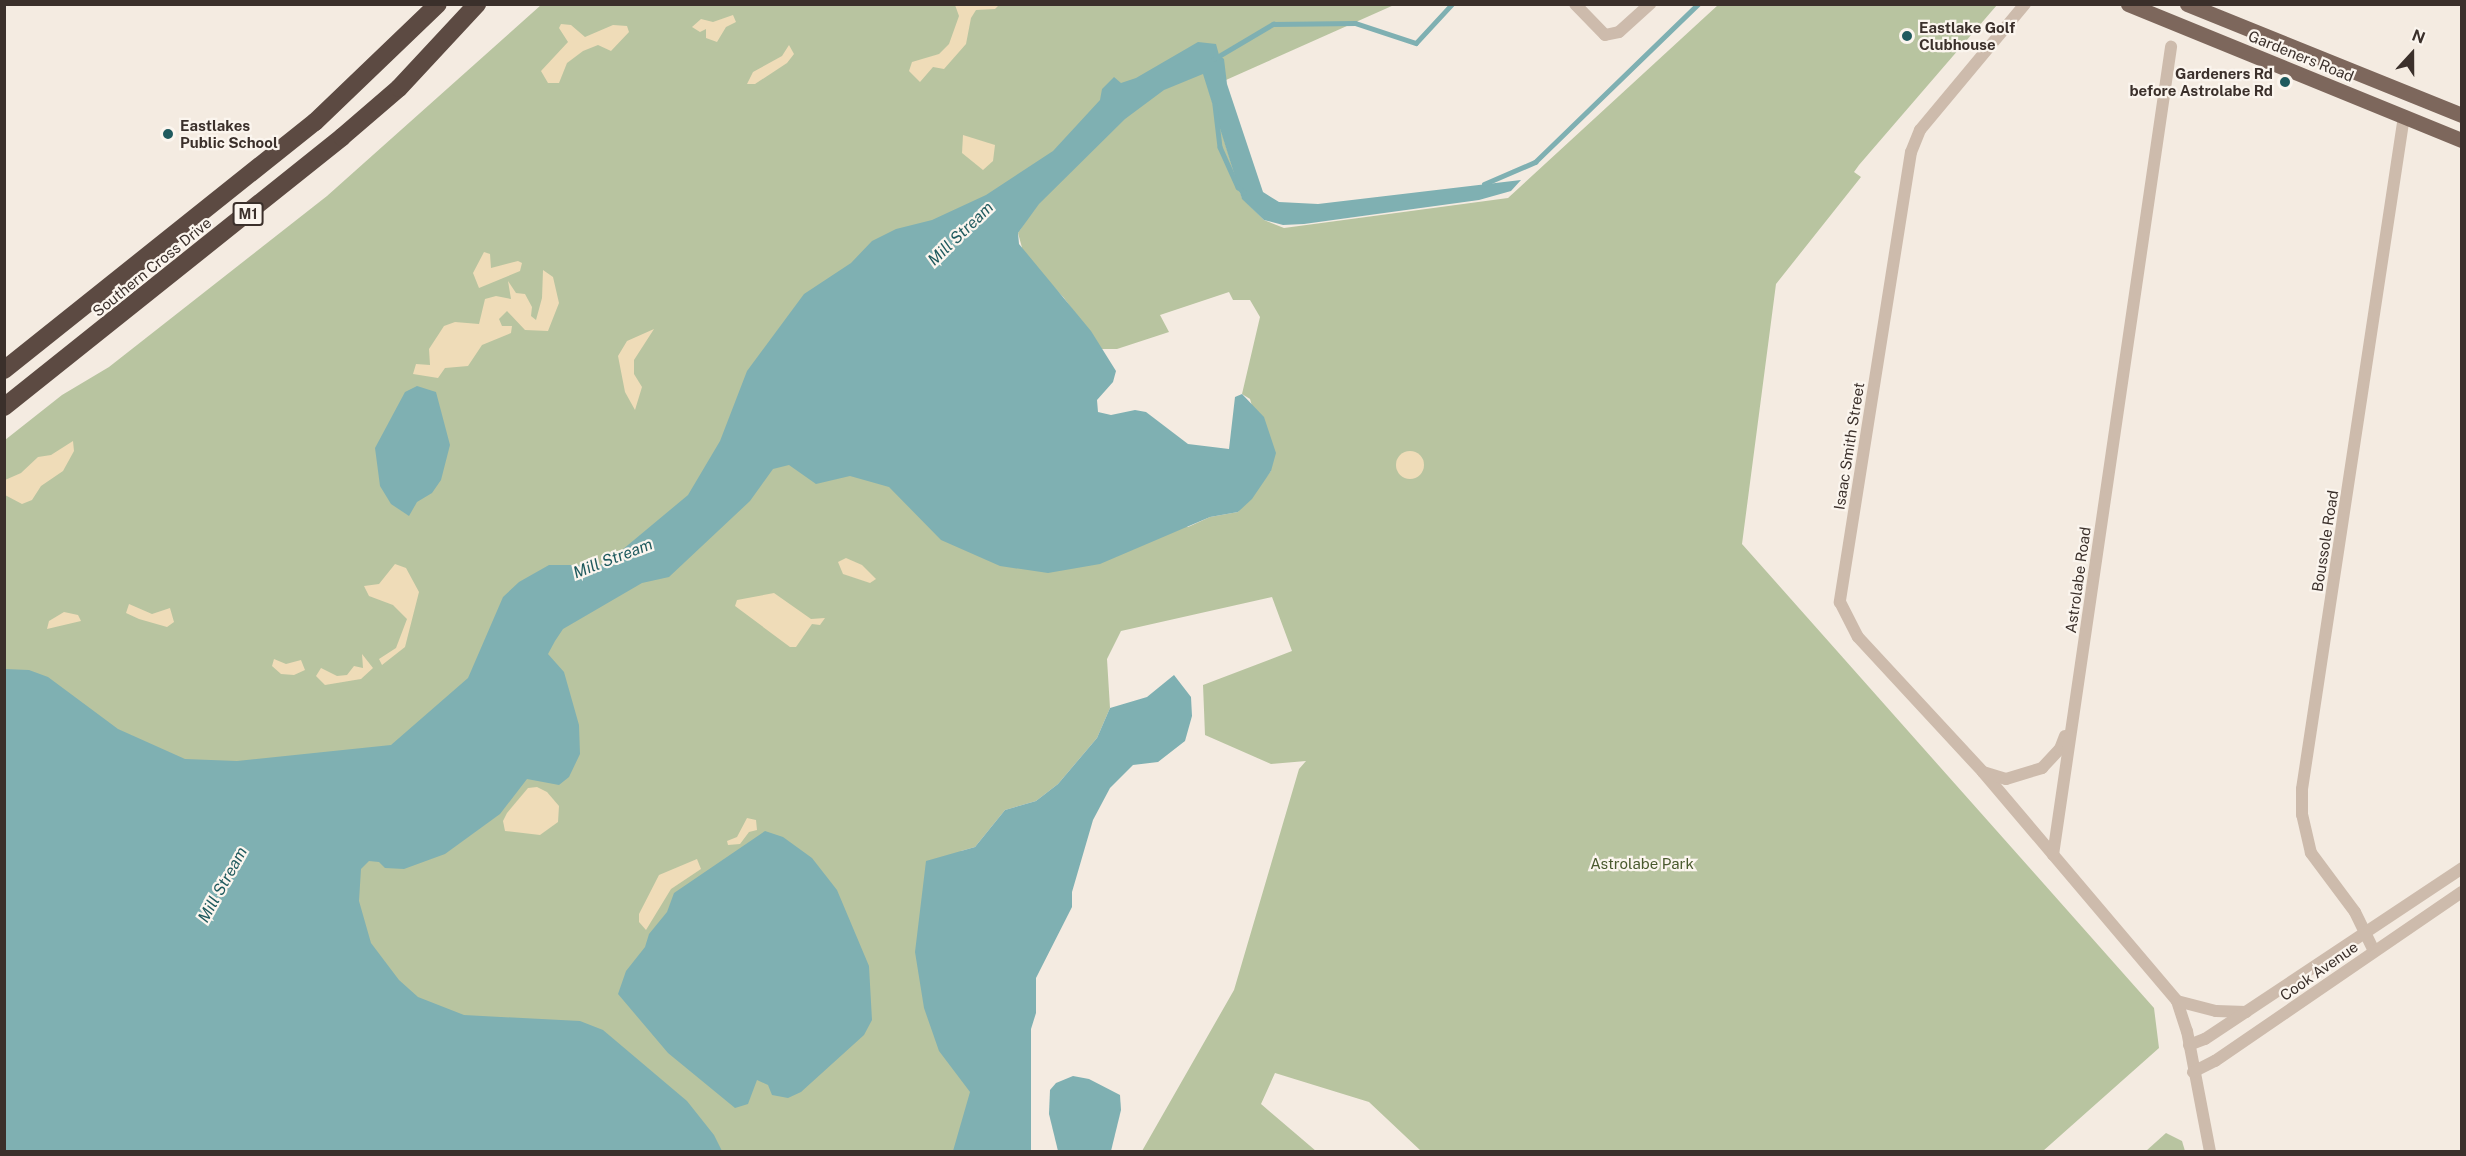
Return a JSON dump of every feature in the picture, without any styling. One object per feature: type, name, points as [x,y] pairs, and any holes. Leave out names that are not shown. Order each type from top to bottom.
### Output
[{"type":"highway","name":"Southern Cross Drive","points":[[4,370],[315,122],[438,4]]},
{"type":"highway","name":"Southern Cross Drive","points":[[4,407],[342,137],[399,88],[477,4]]},
{"type":"main road","name":"Gardeners Road","points":[[2128,4],[2462,140]]},
{"type":"main road","name":"Gardeners Road","points":[[2187,4],[2462,116]]},
{"type":"street","points":[[1575,4],[1605,35],[1618,32],[1650,4]]},
{"type":"street","name":"Isaac Smith Street","points":[[2025,4],[1920,130],[1911,152],[1840,602],[1858,637],[1983,772],[2053,855]]},
{"type":"street","name":"Astrolabe Road","points":[[2053,855],[2171,47]]},
{"type":"street","name":"Boussole Road","points":[[2374,951],[2363,933],[2355,912],[2311,853],[2302,815],[2302,789],[2404,117]]},
{"type":"street","points":[[1983,772],[2006,779],[2042,768],[2060,749],[2074,712]]},
{"type":"street","points":[[2053,855],[2177,1001],[2189,1045],[2210,1152]]},
{"type":"street","name":"Cook Avenue","points":[[2189,1045],[2205,1039],[2462,868]]},
{"type":"street","name":"Cook Avenue","points":[[2193,1072],[2215,1061],[2462,892]]},
{"type":"street","points":[[2177,1001],[2216,1011],[2246,1012]]},
{"type":"green space","name":"Astrolabe Park","points":[[541,5],[1394,5],[1208,88],[1242,198],[1264,220],[1284,228],[1508,198],[1718,5],[1997,5],[1859,165],[1854,172],[1861,177],[1776,284],[1742,544],[2154,1008],[2159,1048],[2043,1151],[1421,1151],[1369,1102],[1275,1073],[1261,1104],[1316,1151],[1142,1151],[1234,990],[1299,769],[1306,761],[1271,764],[1205,735],[1203,685],[1292,651],[1272,597],[1121,631],[1107,659],[1110,708],[1097,738],[1058,784],[1036,801],[1005,810],[975,847],[961,851],[988,1083],[971,1151],[620,1151],[5,698],[5,440],[62,395],[109,367],[327,196]],"holes":[[[1026,221],[1018,233],[1024,255],[1064,298],[1101,349],[1117,349],[1169,332],[1160,315],[1229,292],[1233,300],[1250,300],[1260,317],[1242,394],[1250,399],[1271,471],[1238,512],[1210,517],[1188,527],[870,437]]]},
{"type":"green space","points":[[2166,1133],[2182,1141],[2185,1151],[2146,1151]]},
{"type":"sand","points":[[955,5],[999,5],[995,9],[976,10],[971,18],[966,44],[944,69],[933,67],[920,82],[909,71],[912,62],[939,54],[949,44],[959,16]]},
{"type":"sand","points":[[733,15],[736,22],[726,27],[717,42],[706,38],[706,29],[700,32],[692,27],[701,19],[713,22]]},
{"type":"sand","points":[[561,24],[571,25],[585,37],[613,25],[627,26],[629,32],[611,51],[598,45],[583,51],[567,63],[559,83],[548,83],[541,71],[568,42],[559,28]]},
{"type":"sand","points":[[789,45],[794,54],[787,63],[755,84],[747,84],[753,72],[782,56]]},
{"type":"sand","points":[[963,135],[995,145],[993,161],[983,170],[962,153]]},
{"type":"sand","points":[[484,252],[490,254],[491,268],[518,261],[522,263],[520,271],[479,288],[473,273]]},
{"type":"sand","points":[[543,270],[553,277],[559,303],[548,331],[525,330],[507,311],[499,319],[502,326],[512,326],[511,333],[482,345],[468,366],[445,368],[438,378],[413,374],[416,364],[430,365],[429,349],[444,326],[455,322],[479,324],[485,299],[496,296],[511,299],[508,281],[516,293],[525,294],[532,307],[531,316],[536,320],[542,298]]},
{"type":"sand","points":[[654,329],[634,360],[634,374],[642,387],[635,410],[625,392],[618,356],[627,341]]},
{"type":"sand","points":[[73,441],[74,451],[63,471],[41,486],[32,500],[22,504],[5,495],[5,480],[21,473],[38,457],[51,455]]},
{"type":"sand","points":[[1410,451],[1420,455],[1424,465],[1420,475],[1410,479],[1400,475],[1396,465],[1400,455]]},
{"type":"sand","points":[[846,558],[862,565],[876,579],[870,583],[843,574],[838,562]]},
{"type":"sand","points":[[395,564],[406,568],[419,592],[405,647],[382,665],[379,659],[396,648],[407,619],[393,605],[369,596],[364,586],[379,584]]},
{"type":"sand","points":[[774,593],[811,619],[825,618],[820,625],[812,624],[796,647],[790,647],[735,606],[737,600]]},
{"type":"sand","points":[[129,604],[152,614],[170,608],[174,622],[167,627],[139,619],[126,613]]},
{"type":"sand","points":[[64,612],[78,615],[81,621],[47,629],[49,621]]},
{"type":"sand","points":[[362,654],[373,668],[361,679],[325,685],[316,676],[321,668],[337,676],[347,675],[354,666],[363,668]]},
{"type":"sand","points":[[274,659],[286,664],[301,660],[305,670],[294,675],[281,674],[272,666]]},
{"type":"sand","points":[[537,787],[547,792],[559,806],[558,822],[540,835],[505,831],[503,821],[507,813],[528,788]]},
{"type":"sand","points":[[747,818],[756,820],[757,830],[749,832],[740,844],[728,845],[727,841],[737,837]]},
{"type":"sand","points":[[697,859],[701,869],[671,889],[646,930],[639,922],[639,914],[659,875]]},
{"type":"water","name":"Mill Stream","points":[[1198,42],[1216,44],[1219,55],[1224,59],[1227,84],[1263,192],[1279,202],[1318,204],[1521,180],[1511,191],[1479,200],[1304,224],[1283,225],[1264,220],[1242,199],[1203,74],[1164,90],[1125,119],[1039,204],[1018,233],[1019,244],[1091,331],[1116,371],[1113,382],[1097,400],[1098,412],[1111,415],[1135,410],[1146,412],[1188,444],[1229,449],[1235,397],[1242,394],[1264,417],[1276,453],[1271,471],[1252,499],[1238,512],[1210,517],[1100,564],[1048,573],[1000,566],[941,540],[889,487],[850,476],[816,484],[789,465],[773,469],[750,501],[669,577],[642,583],[563,629],[555,641],[548,654],[564,672],[579,725],[580,754],[569,777],[559,785],[527,779],[500,814],[445,854],[404,869],[385,868],[379,862],[369,861],[361,869],[359,901],[371,943],[399,980],[418,997],[464,1015],[580,1021],[603,1030],[687,1101],[714,1135],[722,1151],[5,1151],[5,669],[29,670],[48,677],[118,729],[185,759],[237,761],[391,745],[468,678],[503,597],[519,582],[549,565],[600,565],[610,560],[688,495],[720,441],[747,371],[804,294],[851,263],[872,241],[896,229],[932,220],[986,195],[1053,151],[1100,100],[1102,89],[1114,77],[1121,83],[1136,78]]},
{"type":"water","points":[[417,386],[436,392],[450,445],[441,480],[432,493],[417,502],[409,516],[391,504],[380,486],[375,448],[405,392]]},
{"type":"water","points":[[1174,675],[1191,697],[1192,716],[1185,741],[1158,762],[1133,765],[1110,788],[1093,820],[1072,892],[1072,907],[1036,978],[1036,1013],[1031,1029],[1031,1151],[953,1151],[970,1092],[939,1051],[924,1008],[915,952],[926,861],[975,847],[1005,810],[1036,801],[1058,784],[1097,738],[1110,708],[1147,697]]},
{"type":"water","points":[[765,831],[783,837],[812,858],[837,890],[869,966],[872,1020],[864,1035],[801,1092],[788,1098],[772,1095],[768,1085],[757,1080],[748,1104],[735,1108],[668,1053],[618,994],[626,971],[645,947],[649,934],[667,912],[674,893]]},
{"type":"water","points":[[1073,1076],[1089,1079],[1120,1095],[1121,1110],[1111,1151],[1058,1151],[1049,1114],[1050,1090],[1056,1083]]},
{"type":"waterway","points":[[1214,59],[1273,24],[1355,23],[1416,43],[1452,4]]},
{"type":"waterway","points":[[1484,184],[1535,162],[1698,4]]},
{"type":"waterway","points":[[1215,105],[1220,147],[1238,187],[1244,192]]},
{"type":"place","name":"Eastlake Golf Clubhouse","points":[[1907,36]]},
{"type":"place","name":"Gardeners Rd before Astrolabe Rd","points":[[2285,82]]},
{"type":"place","name":"Eastlakes Public School","points":[[168,134]]}]
